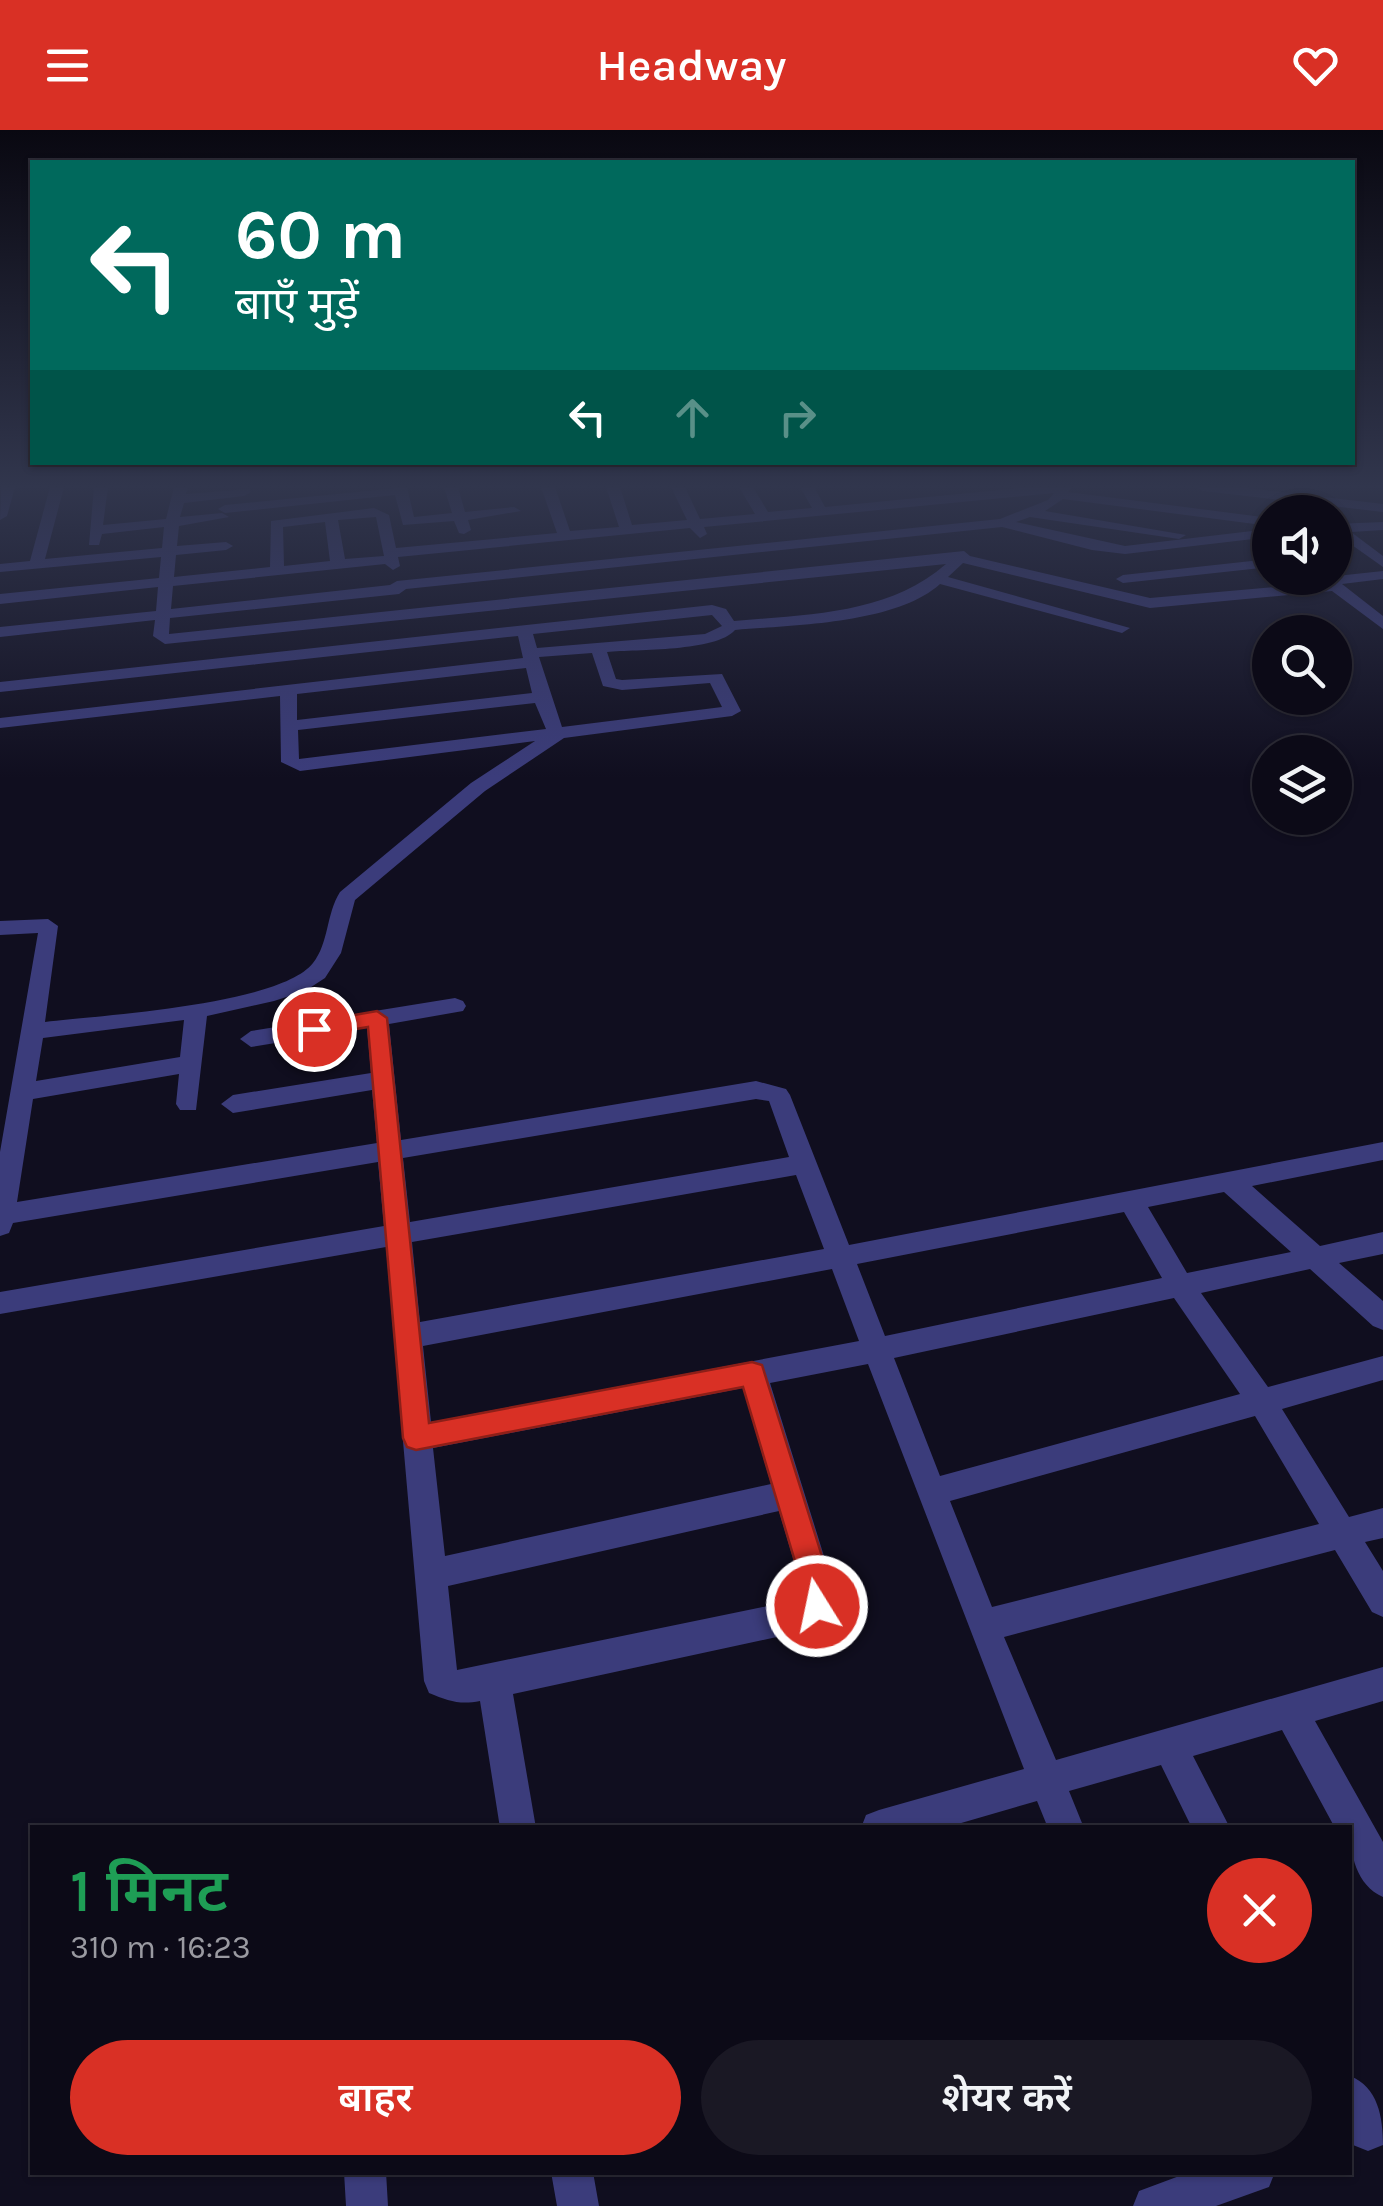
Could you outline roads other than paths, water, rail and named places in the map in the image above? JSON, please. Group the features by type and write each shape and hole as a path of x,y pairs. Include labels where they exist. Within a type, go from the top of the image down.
{"street":[{"path":"0,599 146,584"},
{"path":"164,584 162,638 171,639 716,584"},
{"path":"397,584 405,614"},
{"path":"0,632 423,584"},
{"path":"481,584 489,605"},
{"path":"598,648 609,682 614,684 675,661 730,626 825,617 870,608 916,595 932,584"},
{"path":"952,584 1122,628"},
{"path":"1068,584 1150,603 1252,591"},
{"path":"1128,584 1150,603"},
{"path":"1346,595 1383,624"},
{"path":"0,687 712,610 721,612 730,626"},
{"path":"524,628 541,697 557,735"},
{"path":"0,723 288,691 598,648 675,661 719,679 731,712 300,766 290,762 288,691"},
{"path":"162,705 165,668"},
{"path":"290,726 541,697"},
{"path":"33,1031 280,994 316,974 335,950 338,912 347,896 487,780 557,735"},
{"path":"0,928 48,926 1,1220 391,1149 756,1090 778,1096 983,1626 1065,1825"},
{"path":"252,1039 455,1006"},
{"path":"188,1104 196,1008"},
{"path":"377,1018 441,1681 461,1688 795,1617 817,1606 816,1585 752,1374"},
{"path":"22,1092 191,1064"},
{"path":"232,1104 383,1080"},
{"path":"405,1336 840,1257 1383,1150"},
{"path":"0,1303 803,1164"},
{"path":"1228,1180 1383,1318"},
{"path":"1130,1200 1182,1288 1261,1400 1383,1601"},
{"path":"416,1438 876,1350 1383,1244"},
{"path":"932,1492 1383,1368"},
{"path":"433,1574 788,1494"},
{"path":"983,1626 1383,1523"},
{"path":"493,1679 517,1825"},
{"path":"890,1825 1383,1684"},
{"path":"1291,1712 1383,1878"},
{"path":"1168,1743 1210,1825"},
{"path":"365,2175 368,2206"},
{"path":"573,2175 578,2206"},
{"path":"1154,2206 1246,2175"}]}
